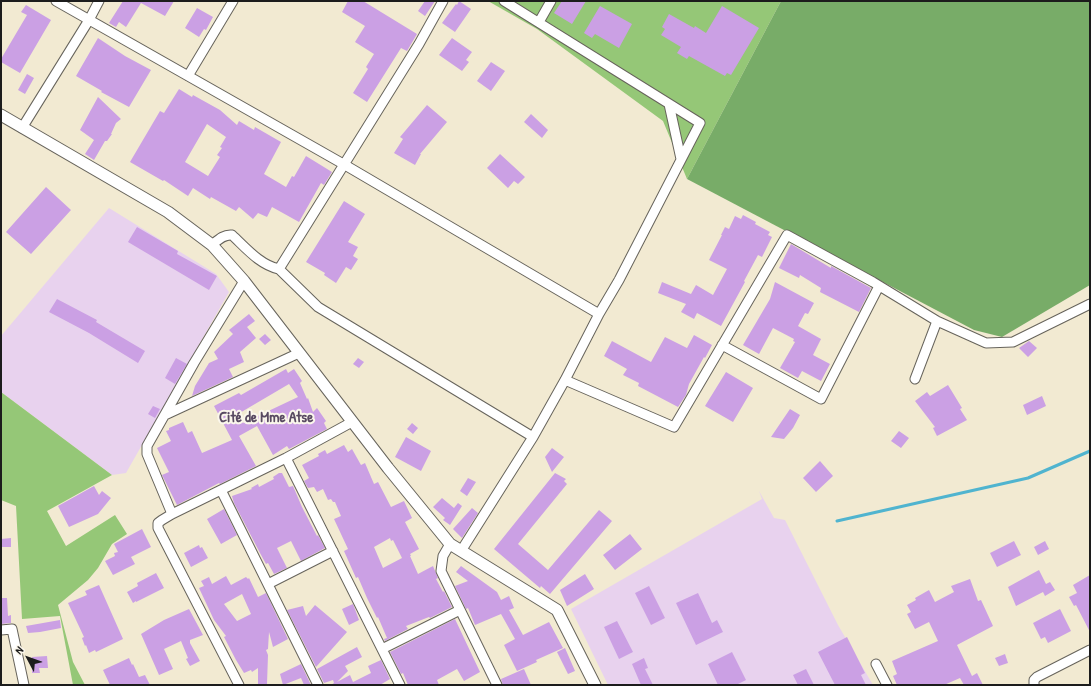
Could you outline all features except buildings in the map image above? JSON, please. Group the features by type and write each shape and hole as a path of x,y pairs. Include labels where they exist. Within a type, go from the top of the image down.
{"street":[{"path":"56,1 345,165 599,314"},
{"path":"22,128 89,20 99,1"},
{"path":"188,76 233,1"},
{"path":"279,269 345,165 419,44 443,1"},
{"path":"461,551 533,437 565,380 599,314 620,280 700,123 504,1"},
{"path":"539,22 551,1"},
{"path":"670,104 681,159"},
{"path":"1,115 168,212 212,245 244,281 388,468 450,544 558,610 595,685"},
{"path":"212,245 223,236 228,234 232,235 262,262 279,269 318,307 533,437"},
{"path":"565,380 674,427 787,235 879,286 937,321 986,343 1013,342 1090,304"},
{"path":"172,514 147,454 147,446 206,342 244,281"},
{"path":"722,345 821,399 879,286"},
{"path":"915,379 937,321"},
{"path":"165,414 299,354"},
{"path":"240,685 158,528 158,523 172,514 286,458 352,422"},
{"path":"286,458 400,685"},
{"path":"221,490 318,685"},
{"path":"450,544 443,556 441,571 497,685"},
{"path":"268,584 333,551"},
{"path":"382,649 460,610"},
{"path":"1,630 12,629 24,685"},
{"path":"1034,685 1034,680 1037,677 1090,650"},
{"path":"876,664 887,685"}],"shaded area":[{"path":"109,208 216,274 229,292 126,473 112,475 1,392 1,336"},
{"path":"759,491 774,518 785,520 838,625 873,685 608,685 571,609 762,499"}],"green space":[{"path":"488,1 781,1 687,179 663,121 537,29"},
{"path":"781,1 1090,1 1090,285 1002,337 974,330 687,179"},
{"path":"1,392 112,475 47,511 66,546 115,515 127,534 112,544 98,568 88,580 58,605 73,662 85,685 73,685 60,616 22,619 16,506 1,500"}],"waterway":[{"path":"837,521 1028,478 1090,451"}],"district":[{"name":"Cité de Mme Atse","path":"266,418"}]}
